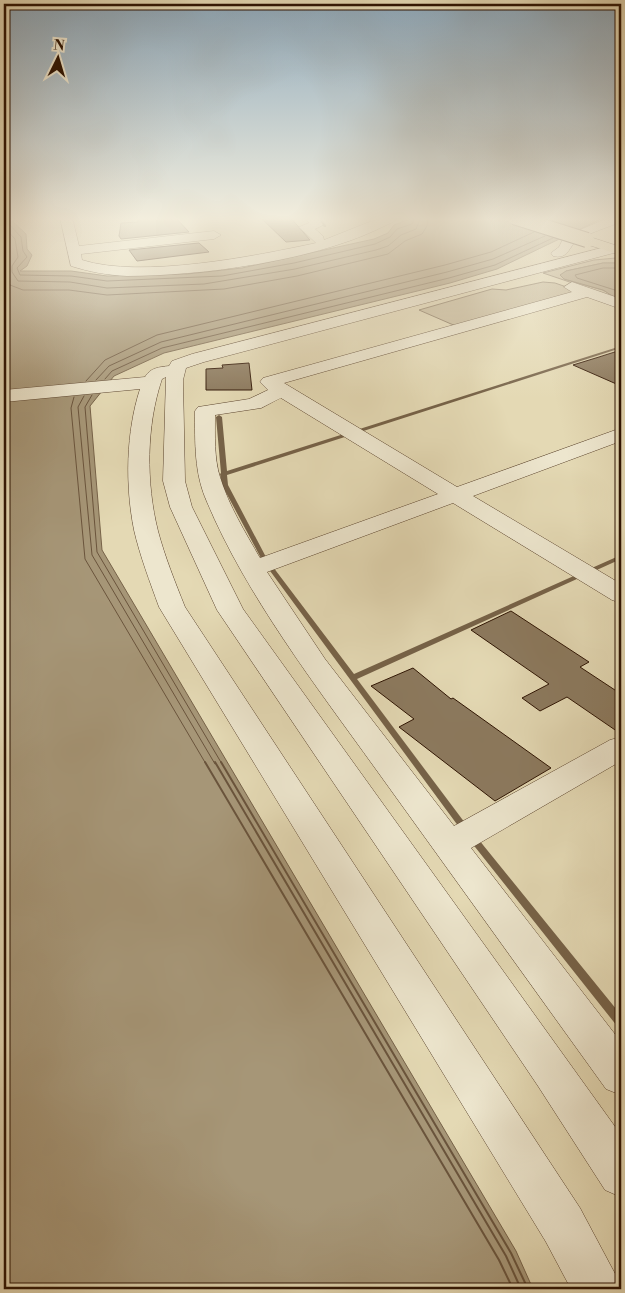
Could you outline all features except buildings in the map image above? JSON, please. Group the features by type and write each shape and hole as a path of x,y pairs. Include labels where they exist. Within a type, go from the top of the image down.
{"street":[{"path":"482,284 498,277"},
{"path":"4,396 153,379 198,358 508,277"},
{"path":"482,284 503,285 543,278 621,304"},
{"path":"589,292 269,382 459,495 621,595"},
{"path":"153,379 181,507 230,610 553,1072 621,1174"},
{"path":"153,379 142,412 141,485 144,520 172,607 563,1225 598,1289"},
{"path":"282,390 254,404 205,411 205,450 209,476 218,502 254,569 315,665 621,1075"},
{"path":"254,569 621,434"},
{"path":"449,844 621,747"}],"shaded area":[{"path":"556,277 564,277 564,279 603,290 617,298"},
{"path":"543,282 555,283 578,291 458,327 419,310 492,289 506,290"}],"water":[{"path":"4,277 469,277 164,353 114,376 90,406 102,550 516,1251 533,1289 4,1289"},
{"path":"562,277 621,277 621,296 613,296 603,290"}],"waterway":[{"path":"224,474 621,347"},
{"path":"219,417 224,474"},
{"path":"224,474 225,485 264,559 352,678"},
{"path":"352,678 621,557"},
{"path":"352,678 459,821 621,1023"}]}
